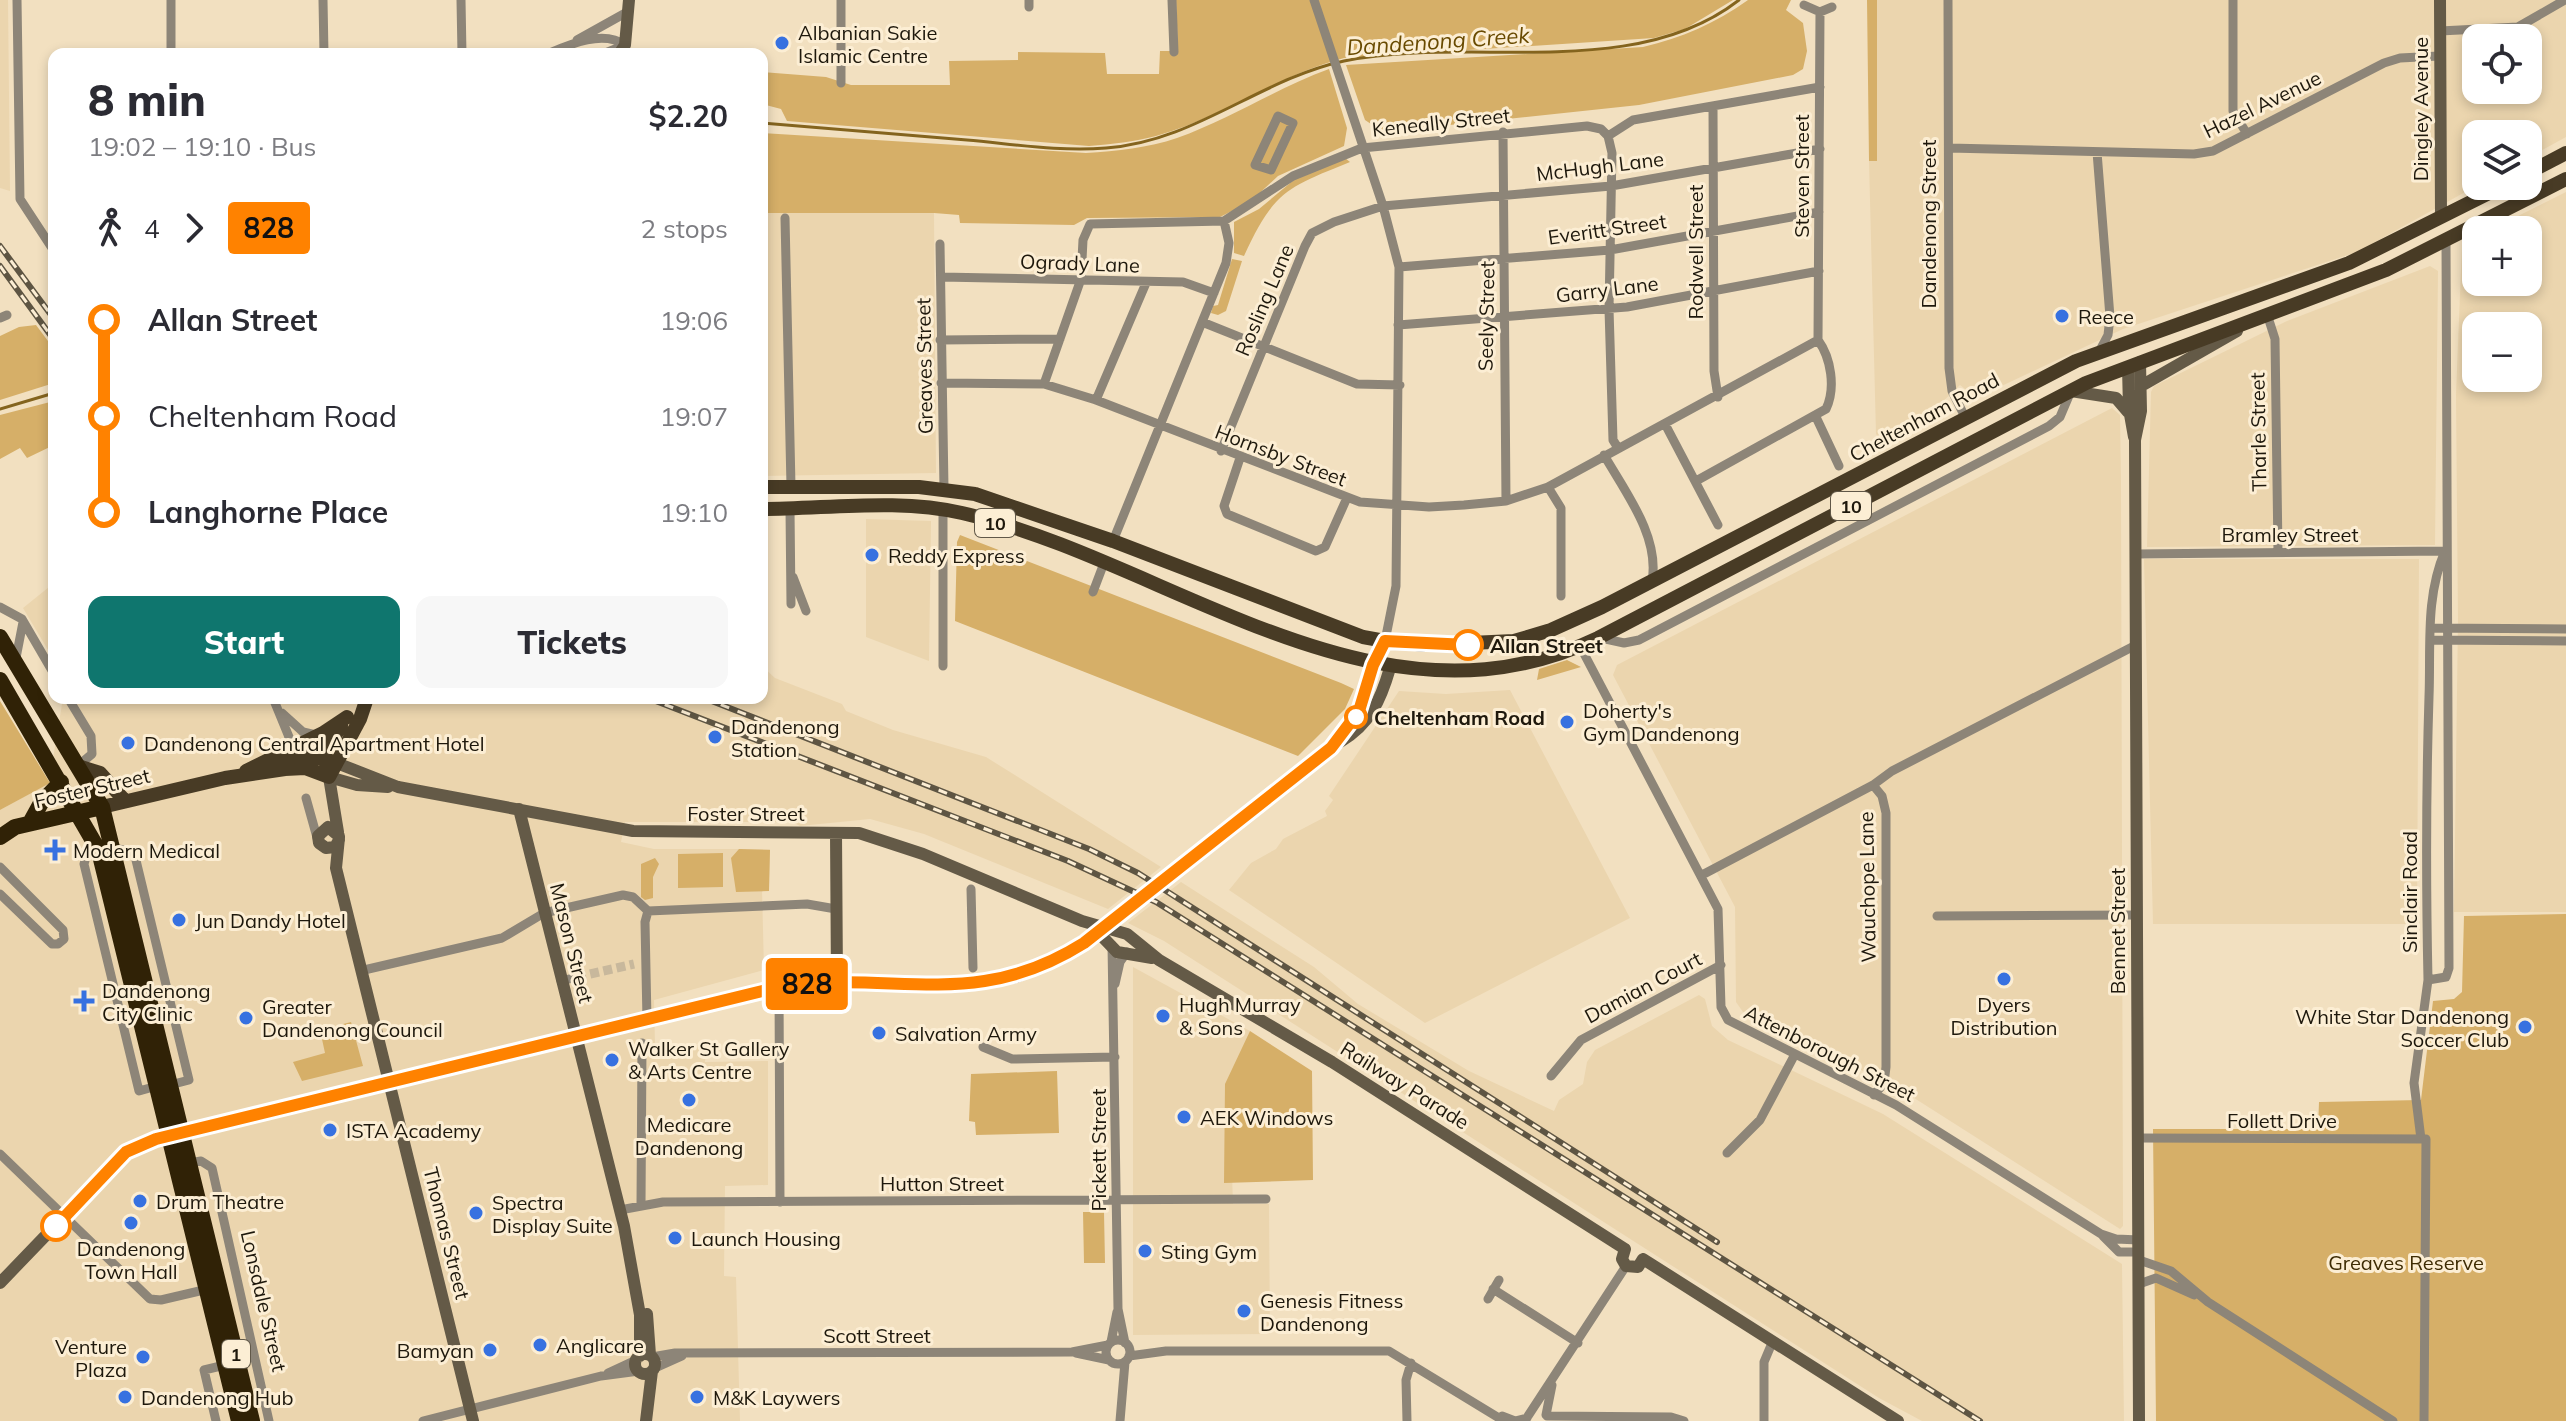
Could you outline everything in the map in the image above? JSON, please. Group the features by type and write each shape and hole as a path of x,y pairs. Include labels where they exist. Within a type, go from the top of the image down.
{"highway":[{"name":"1","path":"0,637 15,663"},
{"name":"Lonsdale Street","path":"15,663 102,807 106,849 213,1288 252,1421"},
{"name":"Lonsdale Street","path":"0,680 79,812 106,849"},
{"path":"15,825 61,782"},
{"name":"Foster Street","path":"0,837 15,825 102,807"},
{"name":"Lonsdale Street","path":"176,1133 189,1163 225,1365 239,1421"}],"main road":[{"path":"2542,166 2566,153"},
{"name":"10","path":"768,509 893,506 943,509 982,518 1104,563 1317,649 1373,665 1483,669 1530,661 1598,638 2071,391 2134,364 2386,270 2566,179"},
{"name":"Cheltenham Road","path":"768,487 944,488 1037,512 1363,637 1441,645 1514,641 1551,630 1652,581 2100,350 2349,263 2475,200"},
{"path":"2441,217 2446,240"},
{"path":"2133,337 2134,364"},
{"name":"Dandenong Street","path":"1966,419 1977,441"},
{"path":"790,509 791,486"},
{"path":"943,509 944,488"},
{"path":"1104,563 1113,541"},
{"path":"1373,665 1385,641"},
{"path":"1385,641 1390,668"},
{"path":"245,771 320,735 361,704"},
{"path":"328,768 360,719 365,704"},
{"path":"328,768 327,746 347,717"},
{"name":"Foster Street","path":"225,778 294,756 328,768"},
{"path":"80,766 100,773 125,801"},
{"name":"Foster Street","path":"102,807 225,778 302,767 328,768"}],"street":[{"path":"17,0 20,199 48,242"},
{"path":"171,0 171,48"},
{"path":"323,0 324,48"},
{"path":"461,0 462,48"},
{"path":"841,0 841,83"},
{"path":"1172,0 1174,52"},
{"path":"1314,0 1383,206 1399,267 1396,586 1385,641"},
{"name":"Dandenong Street","path":"1948,0 1949,376 1966,419"},
{"path":"2233,0 2233,111 2247,134"},
{"name":"Dingley Avenue","path":"2440,0 2441,217"},
{"path":"2440,31 2518,27 2565,0"},
{"path":"563,47 629,5"},
{"path":"625,48 629,5"},
{"path":"1804,5 1820,12 1832,7"},
{"name":"Steven Street","path":"1816,417 1826,409 1831,387 1828,358 1818,340 1820,12"},
{"path":"563,47 604,39 620,48"},
{"name":"Hazel Avenue","path":"1949,148 2194,154 2213,151 2384,63 2400,58 2439,56"},
{"path":"1618,448 1613,440 1609,309 1612,153 1608,136 1633,120 1820,87"},
{"name":"Rodwell Street","path":"1713,106 1714,371 1718,397"},
{"path":"1278,116 1293,123 1271,170 1255,165 1278,116"},
{"name":"Keneally Street","path":"1224,221 1293,176 1362,148 1587,126 1601,129 1608,136"},
{"name":"Seely Street","path":"1503,132 1506,501"},
{"name":"McHugh Lane","path":"1383,206 1611,186 1820,149"},
{"path":"2097,152 2110,322 2100,350"},
{"name":"Rosling Lane","path":"1221,451 1312,233 1383,206"},
{"name":"Everitt Street","path":"1399,267 1610,250 1819,212"},
{"path":"785,218 791,486"},
{"path":"1044,384 1081,279 1086,228 1100,222 1206,224 1224,221 1229,252 1113,541"},
{"name":"Sinclair Road","path":"2445,551 2434,580 2430,628 2428,980 2445,978 2449,968 2449,628 2445,551 2449,267 2446,240"},
{"name":"Greaves Street","path":"940,244 944,488"},
{"name":"Garry Lane","path":"1398,325 1609,309 1819,271"},
{"name":"Ogrady Lane","path":"941,277 1194,283 1214,293"},
{"path":"1096,400 1146,283"},
{"path":"2141,386 2266,315"},
{"name":"Tharle Street","path":"2266,315 2275,339 2278,552"},
{"path":"1202,322 1357,384 1400,385"},
{"path":"940,340 1060,339"},
{"name":"Hornsby Street","path":"941,383 1044,384 1096,400 1346,500 1429,507 1506,501 1548,487 1818,340"},
{"name":"Bennet Street","path":"2134,364 2141,386 2135,440 2139,1421"},
{"name":"Bennet Street","path":"2134,364 2130,415 2135,440"},
{"path":"1598,638 1624,643 1639,640 2058,420 2071,391 2117,398 2130,415"},
{"path":"1696,481 1816,417 1839,466"},
{"path":"1665,424 1718,525"},
{"path":"1604,455 1641,520 1656,561 1652,581"},
{"path":"1240,458 1224,506 1227,514 1316,551 1325,547 1346,500"},
{"path":"1548,487 1561,508 1561,596"},
{"path":"790,509 791,604"},
{"path":"943,509 943,666"},
{"name":"Bramley Street","path":"2135,554 2445,551"},
{"path":"1093,592 1104,563"},
{"path":"791,570 806,611"},
{"path":"0,607 23,622 48,664"},
{"path":"15,663 23,622"},
{"path":"2430,628 2566,629"},
{"path":"2533,641 2534,629"},
{"path":"2430,640 2566,641"},
{"name":"Wauchope Lane","path":"1874,1095 1884,1083 1886,1067 1886,813 1882,796 1873,785 1892,771 2136,645"},
{"name":"Attenborough Street","path":"1580,646 1702,875 1720,915 1721,1007 1725,1017 1737,1028 1874,1095 2101,1234 2119,1252 2139,1250 2163,1265 2208,1302 2393,1421"},
{"path":"1331,748 1359,711 1373,665"},
{"path":"0,1283 130,1149 176,1133 575,1039 779,987 837,983 946,986 1016,977 1059,958 1174,874 1331,748 1361,728 1381,697 1390,668"},
{"path":"71,704 92,742 92,754 80,766"},
{"path":"276,704 289,739 286,750"},
{"path":"280,711 303,732 320,735"},
{"name":"Foster Street","path":"328,768 357,785 398,787"},
{"name":"Foster Street","path":"328,768 398,787 646,833 836,833 875,836 970,872 1082,921 1127,934"},
{"name":"Thomas Street","path":"328,768 338,836 336,868"},
{"path":"332,803 357,785"},
{"path":"1702,875 1873,785"},
{"name":"Thomas Street","path":"306,798 320,843 336,868 364,970 472,1415"},
{"name":"Mason Street","path":"519,809 575,1039 639,1274 645,1364"},
{"path":"320,843 324,829 333,828 338,836"},
{"path":"836,833 837,983"},
{"name":"Lonsdale Street","path":"106,849 134,852 189,1080 164,1086"},
{"path":"0,867 63,930 64,939 57,945 50,943 0,894"},
{"path":"971,889 973,968"},
{"path":"364,970 502,938 544,913 623,895 633,897 647,915 647,1020"},
{"path":"647,915 807,904 836,909"},
{"path":"1937,916 2137,915"},
{"name":"Foster Street","path":"1082,921 1111,945"},
{"path":"1116,934 1127,934 1132,945 1127,952 1118,952 1111,945 1116,934"},
{"name":"Railway Parade","path":"1127,934 1159,960 1332,1062 1625,1249"},
{"name":"Pickett Street","path":"1111,945 1118,1309 1127,1352 1120,1397 1120,1421"},
{"name":"Railway Parade","path":"1127,952 1159,960"},
{"name":"Pickett Street","path":"1114,991 1120,962 1127,952"},
{"path":"634,964 645,962"},
{"name":"Damian Court","path":"1551,1076 1581,1040 1721,965"},
{"path":"561,981 577,977"},
{"path":"2424,1421 2423,1139 2414,1083 2428,980"},
{"path":"779,987 780,1202"},
{"path":"641,1205 642,1043"},
{"path":"983,1047 1009,1059 1115,1057"},
{"path":"1727,1153 1760,1120 1794,1056"},
{"name":"Follett Drive","path":"2138,1138 2423,1139"},
{"path":"0,1154 150,1299 161,1300 213,1288"},
{"name":"Lonsdale Street","path":"189,1163 201,1161 212,1168 269,1421"},
{"name":"Hutton Street","path":"620,1210 641,1205 780,1202 1266,1199"},
{"name":"Mason Street","path":"624,1226 640,1315 645,1364"},
{"path":"1626,1266 1622,1259 1625,1249 1638,1248 1643,1259 1897,1421"},
{"path":"1626,1266 1638,1267 1643,1259"},
{"path":"1526,1418 1553,1382 1626,1266"},
{"name":"Attenborough Street","path":"2139,1284 2156,1278 2208,1302"},
{"path":"1493,1289 1578,1343"},
{"name":"Pickett Street","path":"1118,1309 1110,1344 1110,1361 1120,1397"},
{"path":"1764,1421 1764,1362 1772,1343"},
{"name":"Scott Street","path":"423,1421 472,1415 675,1353 682,1356 1072,1352 1110,1344 1127,1352"},
{"name":"Scott Street","path":"1072,1352 1110,1361 1127,1352"},
{"path":"1127,1352 1394,1352 1510,1420 1539,1413 1548,1417 1671,1417 1684,1421"},
{"path":"1407,1421 1406,1376 1411,1363"},
{"path":"645,1364 646,1417"},
{"path":"216,1421 204,1370 225,1365"},
{"path":"1548,1417 1553,1382"},
{"path":"1485,1407 1504,1421"},
{"path":"1565,1421 1586,1417"}],"shaded area":[{"path":"0,0 8,0 10,191 0,188"},
{"path":"1877,0 2566,0 2566,137 2542,150 2542,120 2462,120 2462,194 2357,252 2123,329 1976,398 1960,385 1933,411 1880,439 1876,434 1869,161 1877,161"},
{"path":"2566,192 2566,912 2454,912 2458,620 2456,395 2462,244 2462,296 2542,296 2542,216 2518,216"},
{"path":"768,213 934,213 936,473 768,476"},
{"path":"2430,266 2438,271 2435,545 2147,547 2151,392 2154,386 2287,321"},
{"path":"2112,408 2120,415 2121,483 2123,1226 2120,1229 1900,1089 1743,1012 1736,1002 1735,907 1613,675 1617,665"},
{"path":"866,519 931,521 929,661 866,637"},
{"path":"2144,559 2419,559 2417,924 2153,924"},
{"path":"48,588 48,650 23,608"},
{"path":"768,672 775,678 842,704 846,711 893,730 986,757 1161,867 1108,909 924,834 870,819 800,826 792,822 625,822 621,842 654,849 770,849 769,887 762,889 764,970 654,1000 655,1045 706,1045 705,1062 768,1061 768,1185 725,1186 724,1276 736,1277 740,1421 0,1421 0,810 49,783 62,704 768,704"},
{"path":"1510,690 1630,918 1425,1023 1229,890 1251,863 1276,849 1283,839 1327,816 1325,811 1333,800 1329,796 1399,691 1446,694"},
{"path":"1181,882 1314,967 1358,1004 1469,1071 1554,1111 1559,1100 1583,1084 1587,1062 1595,1050 1699,995 1705,999 1712,1026 1728,1040 1883,1114 2122,1264 2124,1421 1922,1421 1879,1398 1164,941 1128,923"},
{"path":"1133,967 1250,1031 1229,1085 1233,1204 1269,1204 1270,1334 1133,1335"}],"green space":[{"path":"1176,0 1733,0 1685,29 1654,38 1344,58 1296,75 1204,119 1148,138 1115,144 1089,146 787,121 781,109 768,106 768,72 826,77 851,85 950,85 949,61 1018,60 1018,52 1105,53 1107,74 1159,74 1160,51 1178,51"},
{"path":"1748,0 1791,0 1786,10 1803,23 1807,51 1803,69 1793,75 1639,105 1383,132 1365,120 1346,65 1643,47 1698,29"},
{"path":"1867,0 1877,0 1877,161 1869,161"},
{"path":"1329,69 1347,128 1344,146 1278,176 1250,202 1220,217 1087,218 1074,225 960,223 959,215 934,213 768,213 768,133 1086,153 1121,150 1177,138"},
{"path":"1345,158 1350,162 1284,194 1264,218 1244,256 1234,253 1234,222 1259,209 1295,179"},
{"path":"1232,259 1242,261 1226,311 1218,315 1211,313 1213,306 1218,305"},
{"path":"36,325 48,341 48,385 0,400 0,336 19,327"},
{"path":"48,403 48,448 27,458 20,448 0,459 0,415"},
{"path":"960,535 1354,689 1345,709 1298,756 955,621 957,542"},
{"path":"1567,660 1581,667 1537,680 1539,669"},
{"path":"0,701 50,783 0,810"},
{"path":"739,849 770,850 769,891 736,892 731,858"},
{"path":"723,853 723,887 678,888 678,854"},
{"path":"655,858 659,864 653,877 653,898 645,900 641,897 641,864"},
{"name":"Greaves Reserve","path":"2566,914 2566,1421 2156,1421 2153,1129 2318,1129 2319,1102 2421,1100 2433,1001 2454,999 2462,992 2464,916"},
{"path":"351,1022 363,1066 302,1081 293,1062 325,1053 320,1030"},
{"path":"1250,1031 1312,1071 1313,1180 1224,1183 1225,1084"},
{"path":"1057,1071 1059,1133 976,1135 975,1122 969,1121 971,1074"},
{"path":"1083,1212 1104,1212 1105,1263 1084,1263"}],"waterway":[{"name":"Dandenong Creek","path":"768,123 1054,148 1106,148 1168,134 1198,123 1284,81 1344,61 1393,54 1600,49 1650,41 1697,25 1739,0"},
{"name":"Dandenong Creek","path":"0,409 48,395"}],"tunnel":[{"path":"577,977 634,964"}],"railway":[{"path":"0,246 48,311"},
{"path":"0,266 48,332"},
{"path":"663,704 1068,861 1156,902 1980,1421"},
{"path":"719,704 1089,849 1138,873 1717,1242"}],"bus line":[{"name":"828","path":"56,1226 126,1152 156,1139 779,987 837,983 946,986 992,982 1038,969 1084,943 1331,748 1359,711 1373,665 1385,641 1468,645"}],"place":[{"name":"Albanian Sakie Islamic Centre","path":"782,43"},
{"name":"Reece","path":"2062,316"},
{"name":"Reddy Express","path":"872,555"},
{"name":"Allan Street","path":"1468,645"},
{"name":"Cheltenham Road","path":"1356,717"},
{"name":"Doherty's Gym Dandenong","path":"1567,722"},
{"name":"Dandenong Station","path":"715,737"},
{"name":"Dandenong Central Apartment Hotel","path":"128,743"},
{"name":"Modern Medical","path":"55,850"},
{"name":"Jun Dandy Hotel","path":"179,920"},
{"name":"Dyers Distribution","path":"2004,979"},
{"name":"Dandenong City Clinic","path":"84,1001"},
{"name":"Hugh Murray & Sons","path":"1163,1016"},
{"name":"Greater Dandenong Council","path":"246,1018"},
{"name":"White Star Dandenong Soccer Club","path":"2525,1027"},
{"name":"Salvation Army","path":"879,1033"},
{"name":"Walker St Gallery & Arts Centre","path":"612,1060"},
{"name":"Medicare Dandenong","path":"689,1100"},
{"name":"AEK Windows","path":"1184,1117"},
{"name":"ISTA Academy","path":"330,1130"},
{"name":"Drum Theatre","path":"140,1201"},
{"name":"Spectra Display Suite","path":"476,1213"},
{"name":"Dandenong Town Hall","path":"131,1223"},
{"name":"Launch Housing","path":"675,1238"},
{"name":"Sting Gym","path":"1145,1251"},
{"name":"Genesis Fitness Dandenong","path":"1244,1311"},
{"name":"Anglicare","path":"540,1345"},
{"name":"Bamyan","path":"490,1350"},
{"name":"Venture Plaza","path":"143,1357"},
{"name":"Dandenong Hub","path":"125,1397"},
{"name":"M&K Laywers","path":"697,1397"}]}
